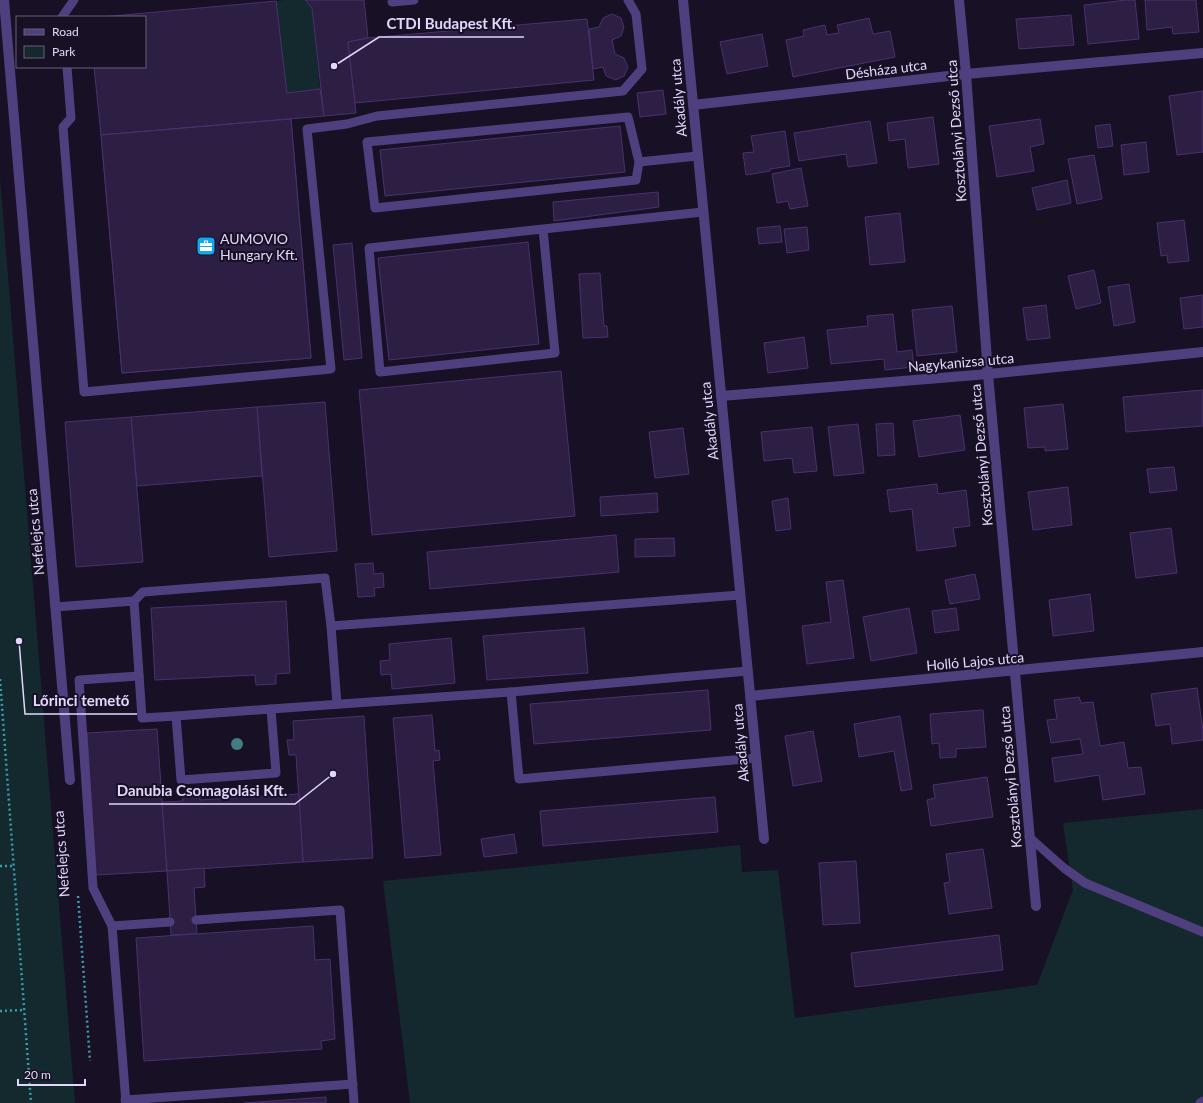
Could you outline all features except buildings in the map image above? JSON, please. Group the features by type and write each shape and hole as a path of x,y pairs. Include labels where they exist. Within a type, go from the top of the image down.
{"street":[{"name":"Nefelejcs utca","path":"4,0 70,780"},
{"name":"Akadály utca","path":"683,0 764,839"},
{"name":"Kosztolányi Dezső utca","path":"959,0 966,74 988,374 1036,906"},
{"name":"Désháza utca","path":"693,105 966,74 1203,53"},
{"name":"Nagykanizsa utca","path":"721,396 988,374 1203,352"},
{"name":"Holló Lajos utca","path":"750,696 1203,652"}],"lane":[{"path":"63,16 74,0"},
{"path":"392,2 414,0"},
{"path":"66,68 71,118 63,126 84,392 331,369 307,129 347,124 377,116 623,91 642,69 636,14 628,0"},
{"path":"628,117 639,162 636,180 375,208 368,142 628,117"},
{"path":"639,162 697,156"},
{"path":"543,229 555,354 380,372 369,248 543,229 703,212"},
{"path":"55,607 134,601 143,592 325,578 331,626 337,704"},
{"path":"331,626 740,595"},
{"path":"134,601 142,718 511,692 748,671"},
{"path":"139,676 79,680 93,888 112,926 126,1101 353,1084"},
{"path":"511,692 519,779 756,758"},
{"path":"176,716 181,780 276,773 271,709"},
{"path":"1029,837 1064,868 1085,882 1203,932"},
{"path":"196,920 340,910 354,1103"},
{"path":"112,926 170,922"}],"path":[{"path":"0,679 31,1103"},
{"path":"0,866 14,866"},
{"name":"Nefelejcs utca","path":"77,889 90,1061"},
{"path":"0,1011 24,1010"}],"green space":[{"path":"305,0 312,8 320,89 287,93 276,1"},
{"path":"0,178 75,1103 0,1103"},
{"path":"1203,809 1203,1103 410,1103 383,881 740,845 742,872 778,870 795,1018 1037,985 1073,890 1063,823"}],"place":[{"name":"CTDI Budapest Kft.","path":"334,66"},
{"name":"AUMOVIO Hungary Kft.","path":"206,246"},
{"name":"Lőrinci temető","path":"19,641"},
{"name":"Danubia Csomagolási Kft.","path":"333,774"}]}
